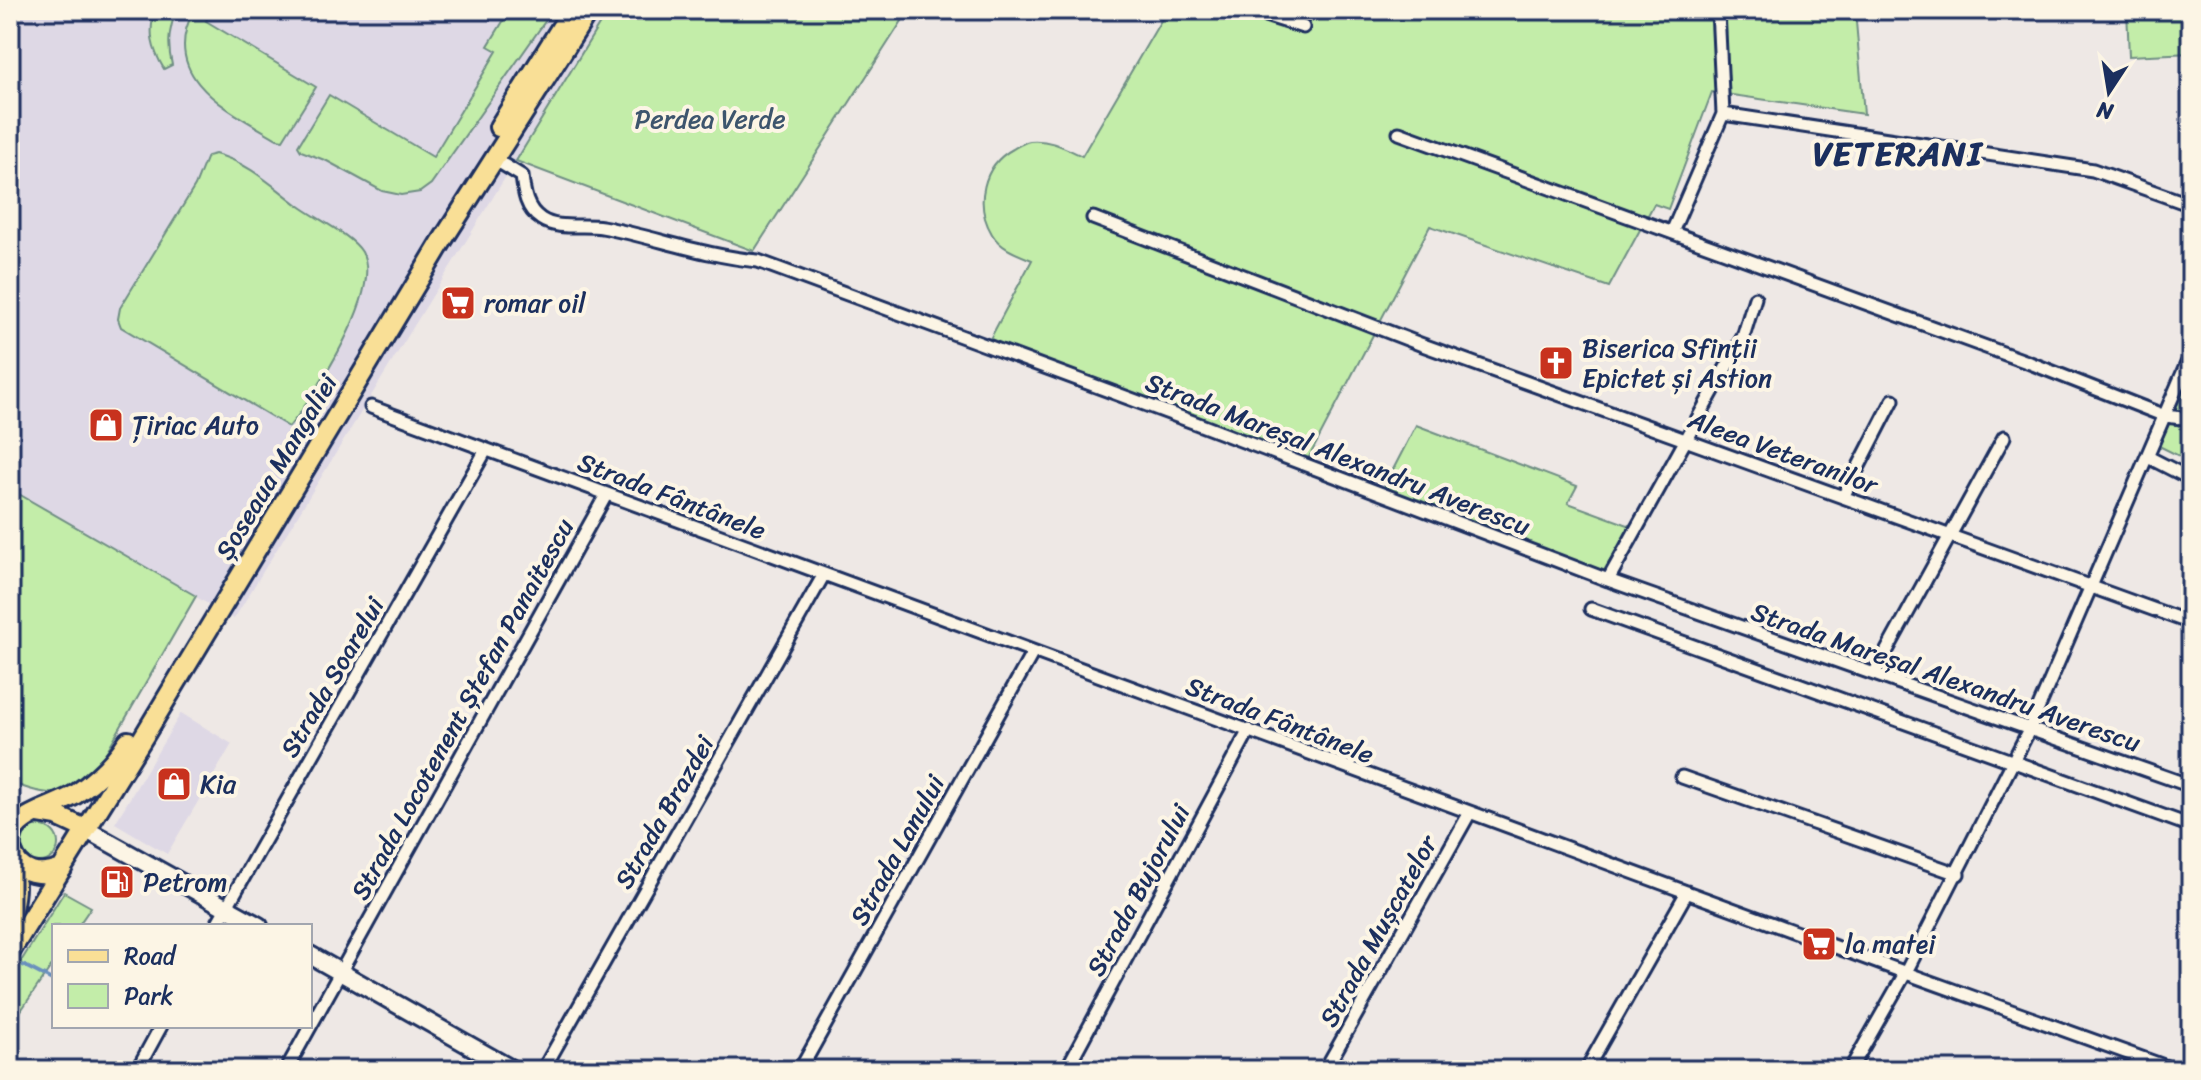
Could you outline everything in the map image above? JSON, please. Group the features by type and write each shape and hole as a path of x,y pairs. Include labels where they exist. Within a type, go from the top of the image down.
{"main road":[{"name":"Șoseaua Mangaliei","path":"11,846 11,836 21,820 83,789 113,762 126,745 454,197 572,10"},
{"name":"Șoseaua Mangaliei","path":"10,952 494,159 589,10"},
{"path":"39,813 57,816 85,829"},
{"path":"11,846 14,857 27,870 45,874 62,869"},
{"path":"10,918 15,890 11,846"}],"street":[{"path":"1249,10 1303,27"},
{"path":"1672,232 1723,114 1718,10"},
{"path":"1723,114 2093,170 2191,205"},
{"path":"1399,133 2030,363 2165,416 2191,419"},
{"name":"Strada Mareșal Alexandru Averescu","path":"494,159 522,176 525,198 532,210 542,220 552,224 597,226 652,237 720,258 758,261 1608,580 2191,786"},
{"name":"Aleea Veteranilor","path":"1093,218 1420,344 2191,623"},
{"path":"1608,580 1743,337 1755,298"},
{"path":"1850,1070 1958,874 2029,730 2191,354"},
{"path":"1843,497 1893,400"},
{"name":"Strada Fântânele","path":"371,407 1469,814 2175,1070"},
{"path":"1874,674 2004,437"},
{"name":"Strada Soarelui","path":"217,924 486,450"},
{"path":"2148,457 2191,479"},
{"name":"Strada Locotenent Ștefan Panaitescu","path":"312,1023 606,495"},
{"name":"Strada Brazdei","path":"543,1070 823,576"},
{"name":"Strada Mareșal Alexandru Averescu","path":"1591,609 2191,826"},
{"name":"Strada Lanului","path":"800,1070 1033,652"},
{"name":"Strada Bujorului","path":"1066,1070 1249,730"},
{"path":"1682,777 1958,874"},
{"name":"Strada Mușcatelor","path":"1325,1070 1469,814"},
{"path":"85,829 256,924"},
{"path":"1586,1070 1687,892"},
{"path":"312,956 513,1070"},
{"path":"137,1070 160,1028"},
{"name":"Strada Locotenent Ștefan Panaitescu","path":"286,1070 309,1028"},
{"path":"2131,1070 2138,1057"}],"shaded area":[{"path":"10,10 608,10 234,619 10,489"},
{"path":"181,713 232,744 167,854 115,823"}],"green space":[{"path":"155,10 176,10 170,38 172,65 164,69 152,41"},
{"path":"194,10 212,10 206,21 316,87 283,140 220,104 204,90 192,73 185,55 185,34"},
{"path":"510,10 553,10 431,184 420,192 401,195 382,191 327,161 301,151 298,146 329,95 433,157 497,51 488,46"},
{"name":"Perdea Verde","path":"608,10 909,10 754,251 516,161"},
{"path":"1167,10 1855,10 1864,114 1712,92 1668,209 1654,204 1609,287 1430,226 1307,461 989,341 1032,260 1005,247 992,234 983,210 984,186 988,175 1003,156 1030,141 1051,143 1082,156"},
{"path":"2127,10 2191,10 2191,53 2129,56"},
{"path":"215,154 238,162 259,175 342,233 362,252 366,269 355,316 329,368 289,427 121,327 118,319 120,308 195,186 207,156"},
{"path":"2191,374 2191,462 2159,446"},
{"path":"1416,425 1577,486 1568,503 1631,526 1603,572 1383,489"},
{"path":"10,489 196,596 104,756 84,780 74,787 54,793 10,785"},
{"path":"40,826 52,832 58,844 52,856 40,862 28,856 22,844 28,832"},
{"path":"64,892 91,907 79,924 52,924 52,965 18,1015 10,1011 10,979"}],"waterway":[{"path":"23,965 52,980"}],"place":[{"name":"romar oil","path":"458,303"},
{"name":"Biserica Sfinții Epictet și Astion","path":"1556,363"},
{"name":"Țiriac Auto","path":"106,425"},
{"name":"Kia","path":"174,784"},
{"name":"Petrom","path":"117,882"},
{"name":"la matei","path":"1819,944"}],"district":[{"name":"VETERANI","path":"1898,154"}]}
